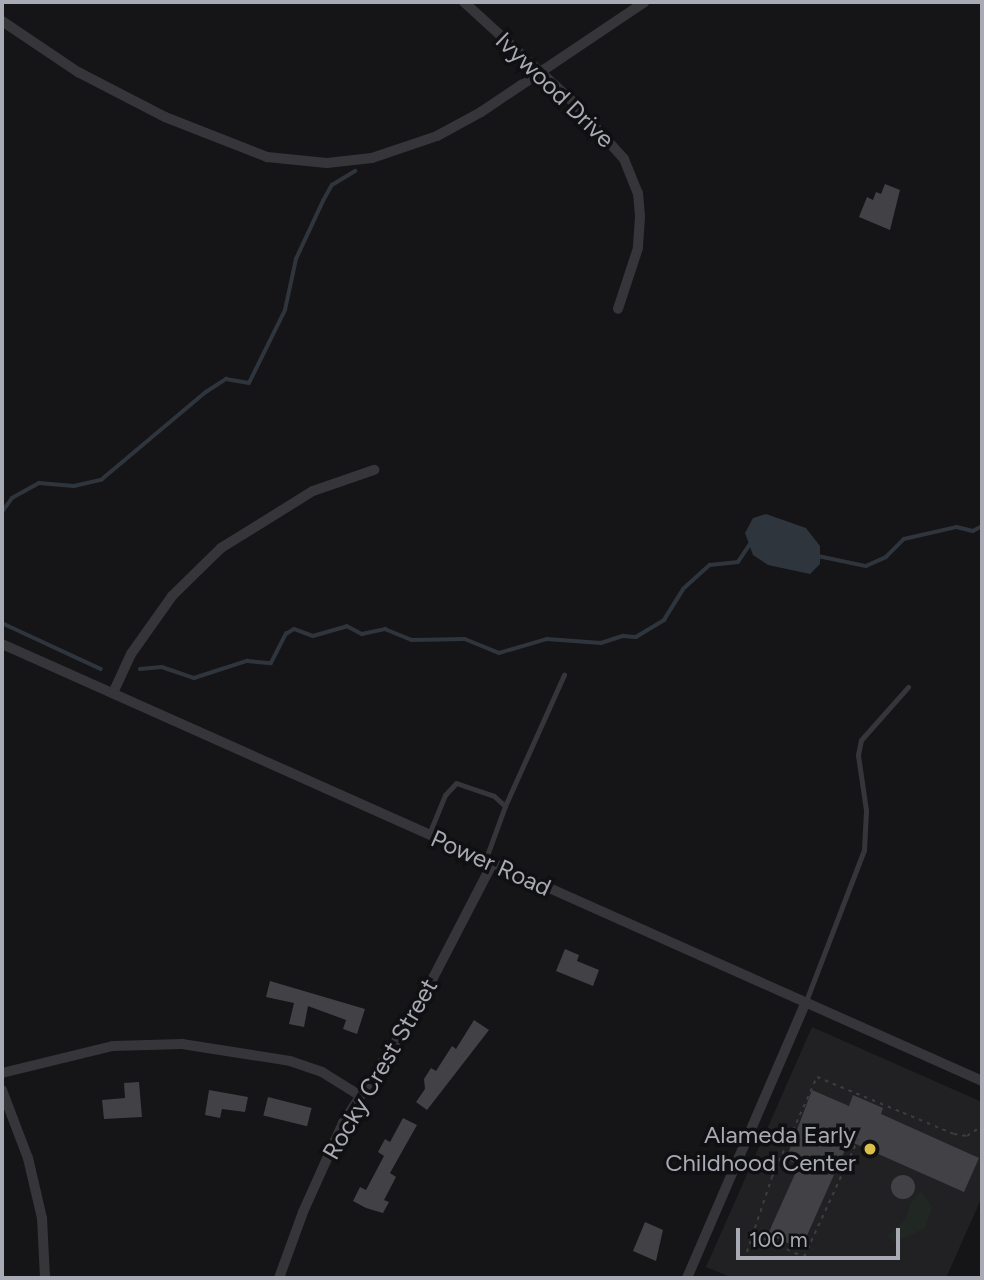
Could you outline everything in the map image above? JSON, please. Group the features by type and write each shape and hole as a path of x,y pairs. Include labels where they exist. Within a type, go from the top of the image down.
{"street":[{"name":"Ivywood Drive","path":"464,2 541,71 624,159 638,193 638,248 618,309"},
{"path":"2,21 78,72 165,117 239,148 301,161 327,163 372,158 437,136 645,2"},
{"path":"113,693 131,654 172,596 222,548 313,491 374,470"},
{"name":"Power Road","path":"2,643 805,1004 982,1080"},
{"name":"Rocky Crest Street","path":"279,1278 303,1212 359,1095 418,1007 489,862"},
{"path":"687,1278 805,1004"},
{"path":"2,1073 113,1046 182,1044 290,1061 322,1072 359,1095"},
{"path":"2,1090 28,1158 42,1218 45,1278"}],"lane":[{"path":"489,862 505,806 564,676"},
{"path":"805,1004 808,987 864,850 866,810 858,755 861,740 908,687"},
{"path":"428,835 445,795 456,783 494,796 505,806"}],"path":[{"path":"747,1252 788,1140 820,1076 954,1134 967,1136 982,1126"},
{"path":"755,1235 804,1257 860,1135"},
{"path":"788,1140 793,1143"},
{"path":"779,1246 783,1241"}],"shaded area":[{"path":"766,514 806,528 820,546 820,564 810,574 768,565 753,555 745,533 753,518"},
{"name":"Alameda Early Childhood Center","path":"812,1027 982,1102 982,1197 946,1278 733,1278 706,1267"},
{"path":"921,1191 932,1207 925,1228 896,1242 887,1237 906,1219 910,1204"}],"building":[{"path":"885,184 900,190 890,230 859,217 867,197 873,200 876,192 881,194"},
{"path":"565,949 579,955 577,961 599,970 593,986 556,971"},
{"path":"270,981 365,1009 357,1034 343,1029 346,1020 308,1006 304,1027 289,1024 294,1003 266,997"},
{"path":"474,1020 489,1030 427,1110 416,1102 425,1089 424,1079 431,1068 436,1071 452,1046 456,1049"},
{"path":"139,1082 142,1117 104,1119 102,1100 125,1098 124,1083"},
{"path":"209,1090 248,1097 245,1112 222,1109 220,1118 205,1115"},
{"path":"812,1090 849,1106 853,1095 883,1108 881,1114 979,1158 964,1192 849,1141 801,1249 768,1234 799,1165 786,1159"},
{"path":"268,1097 312,1108 307,1126 263,1115"},
{"path":"403,1118 417,1125 390,1173 396,1177 384,1200 389,1202 383,1213 366,1208 353,1201 360,1187 366,1190 384,1156 378,1152 385,1139 390,1142"},
{"path":"903,1175 912,1178 915,1187 912,1196 903,1199 894,1196 891,1187 894,1178"},
{"path":"645,1222 663,1230 656,1261 633,1251"}],"waterway":[{"path":"2,512 12,498 39,483 74,486 101,480 206,392 226,379 249,383 285,310 296,259 323,201 332,185 355,171"},
{"path":"818,556 866,566 886,557 904,539 957,527 973,531 982,526"},
{"path":"140,669 162,667 194,678 247,661 271,663 286,634 294,629 313,636 347,626 362,634 385,629 412,640 465,639 499,653 547,639 601,643 623,636 636,637 664,620 683,589 710,565 738,562 750,544"},
{"path":"2,623 101,669"}],"place":[{"name":"Alameda Early Childhood Center","path":"870,1149"}]}
